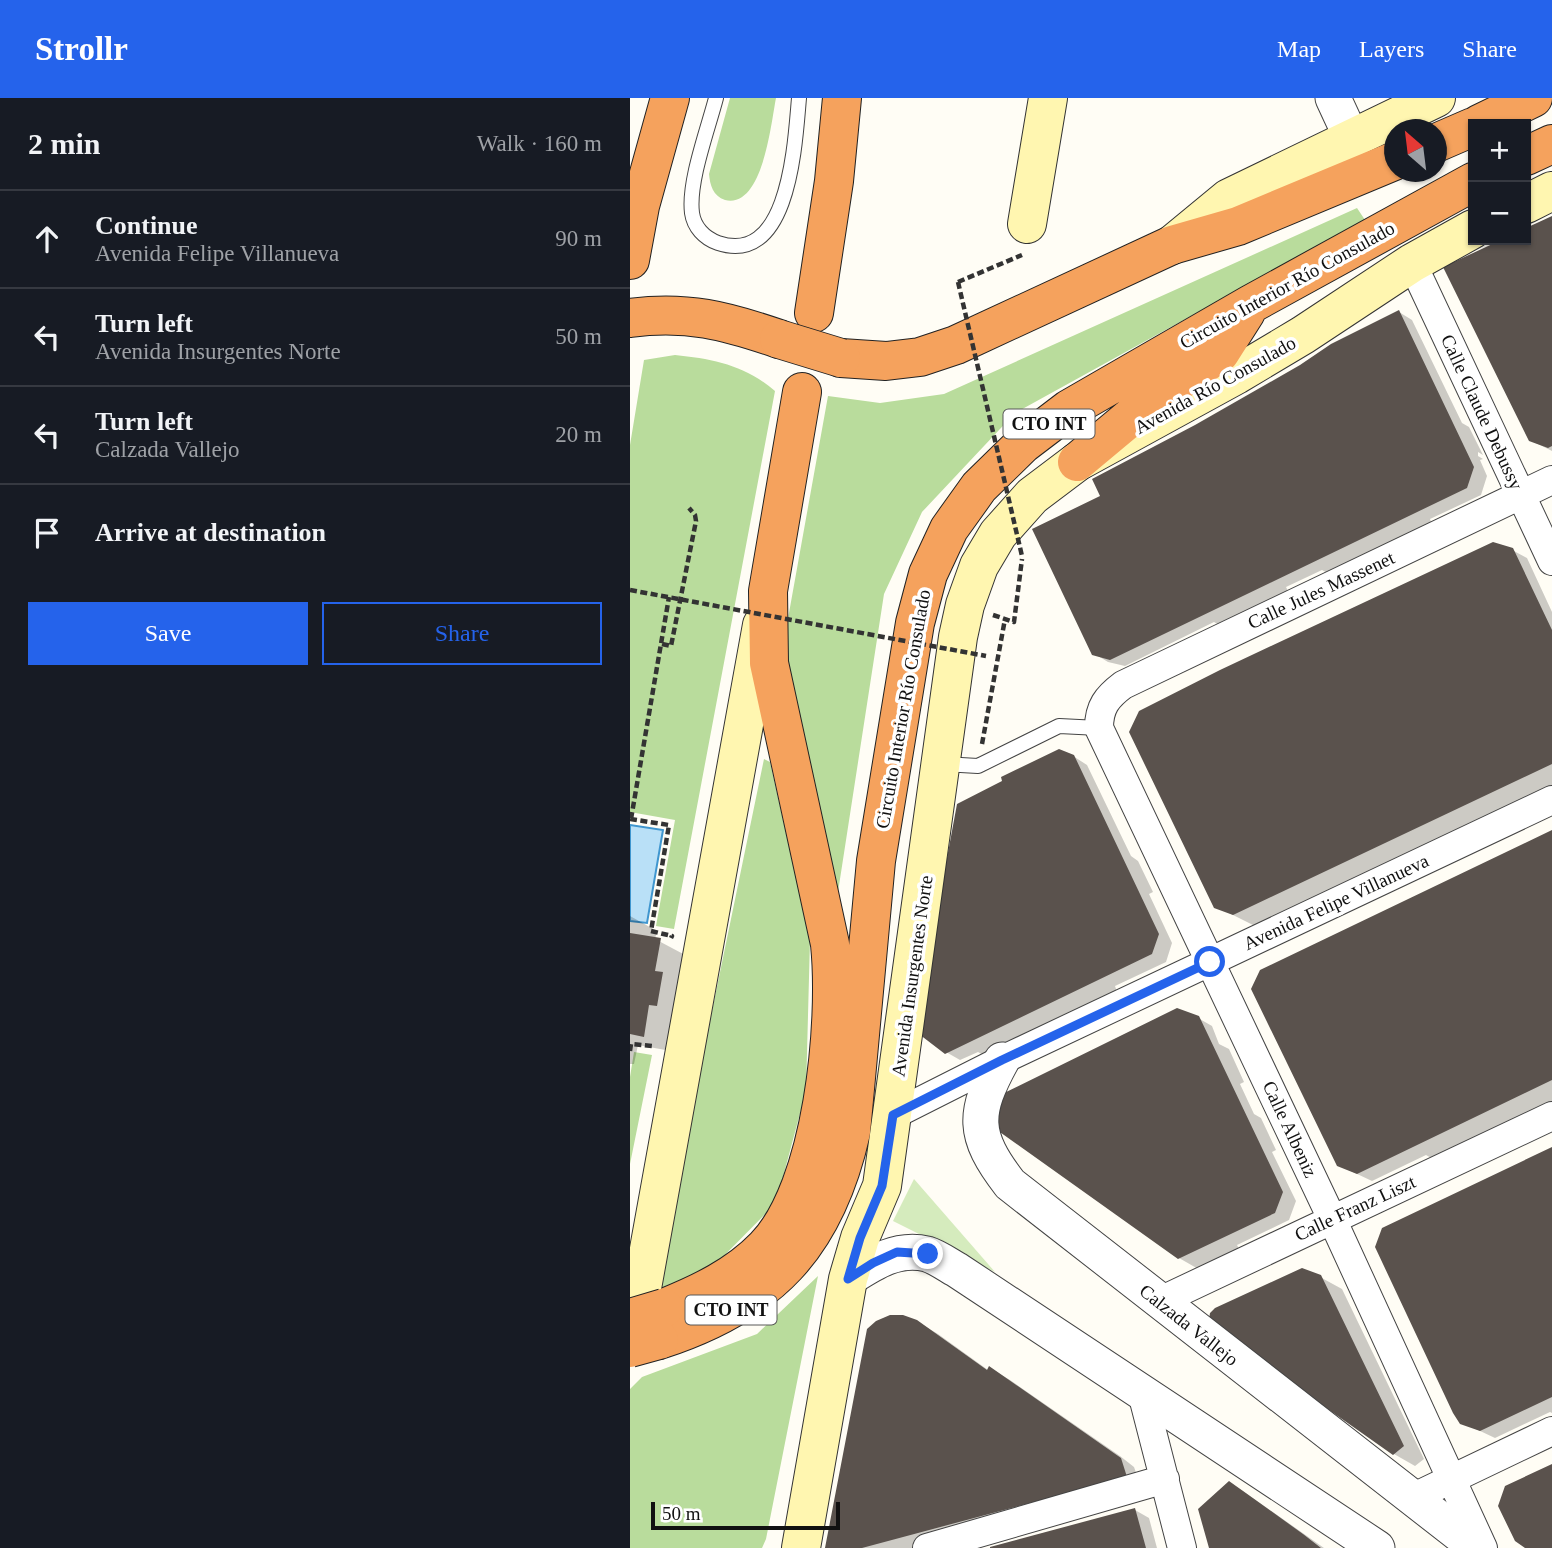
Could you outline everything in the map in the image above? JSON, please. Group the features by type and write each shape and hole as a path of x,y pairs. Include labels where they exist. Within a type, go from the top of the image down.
{"highway":[{"path":"630,260 640,206 670,98"},
{"path":"814,313 835,169 842,98"},
{"path":"1489,119 1533,98"},
{"path":"1447,139 1468,129"},
{"path":"1531,154 1552,144"},
{"path":"639,317 690,315 731,322 841,358 886,361 920,357 944,349 1172,245 1238,226 1384,165"},
{"path":"1531,179 1552,170"},
{"name":"Circuito Interior Río Consulado","path":"645,1323 716,1319 765,1288 792,1261 812,1233 828,1205 842,1170 851,1132 876,861 915,623 928,574 949,529 988,478 1023,444 1069,410 1251,304 1468,186"},
{"path":"1415,214 1468,199"},
{"path":"1077,462 1150,401 1220,353 1251,304"},
{"path":"645,1323 719,1283 747,1264 767,1245 797,1194 809,1164 818,1126 834,980 823,905 769,663 768,592 802,392"}],"main road":[{"path":"1025,239 1048,98"},
{"path":"1172,245 1229,198 1436,98"},
{"path":"1531,202 1552,191"},
{"name":"Avenida Río Consulado","path":"979,566 998,534 1032,496 1077,462 1303,335 1412,263 1468,232"},
{"name":"Avenida Insurgentes Norte","path":"796,1541 848,1279 860,1238 882,1186 893,1115 960,765 958,637 965,605 979,566"},
{"path":"645,1323 768,592"}],"street":[{"path":"1333,98 1352,139"},
{"name":"Calle Claude Debussy","path":"1412,263 1552,561"},
{"name":"Calle Jules Massenet","path":"1099,720 1108,697 1123,685 1552,480"},
{"name":"Calle Albeniz","path":"1099,720 1483,1548"},
{"name":"Avenida Felipe Villanueva","path":"893,1115 1002,1060 1552,800"},
{"name":"Calzada Vallejo","path":"1002,1060 986,1089 981,1109 981,1132 992,1161 1010,1184 1477,1548"},
{"name":"Calle Franz Liszt","path":"1158,1301 1552,1116"},
{"path":"848,1279 897,1252 928,1254 957,1270 1377,1548"},
{"path":"1142,1393 1182,1548"},
{"path":"1412,1498 1552,1432"},
{"path":"927,1548 1165,1479"}],"lane":[{"path":"716,98 691,193 692,214 698,229 711,241 728,246 746,246 764,234 776,217 786,193 799,98"},
{"path":"960,765 1059,726 1099,720"}],"path":[{"path":"1014,622 1022,556 958,282 1025,239"},
{"path":"662,644 671,646 696,521 689,508"},
{"path":"630,590 998,658"},
{"path":"669,597 631,819 669,825 650,931 672,936 670,948"},
{"path":"960,765 993,687 1005,619"},
{"path":"630,1051 631,1044 652,1048 654,1035"}],"green space":[{"path":"730,98 776,98 768,144 757,178 738,199 725,200 713,190 709,174"},
{"path":"1357,208 1365,220 1015,413 922,512 884,594 838,892 780,663 828,396 880,403 944,394"},
{"path":"675,355 740,369 775,391 674,929 656,926 675,820 630,812 630,445 644,360"},
{"path":"764,759 770,762 810,940 806,1091 776,1203 701,1279 653,1297"},
{"path":"634,1052 652,1055 630,1164 630,1077"},
{"path":"914,1179 995,1272 893,1221"},
{"path":"818,1276 766,1539 762,1548 630,1548 630,1389 642,1377 757,1334"}],"water":[{"path":"630,825 663,830 647,923 630,921"}],"building":[{"path":"1552,216 1552,446 1548,448 1529,441 1443,267 1490,245 1531,245 1531,226"},
{"path":"1399,310 1474,467 1467,488 1110,660 1092,655 1032,529 1100,496 1092,479 1195,425 1300,365 1331,344"},
{"path":"1493,542 1513,548 1552,630 1552,764 1233,915 1214,908 1129,732 1139,711 1220,670"},
{"path":"1059,749 1074,755 1159,934 1152,954 945,1054 915,1031 957,804 1002,781 1001,777"},
{"path":"1552,830 1552,1080 1357,1174 1337,1166 1251,989 1260,970"},
{"path":"630,933 661,938 655,971 663,972 657,1006 649,1005 644,1037 630,1034"},
{"path":"1177,1008 1199,1016 1283,1192 1275,1213 1178,1259 997,1130 1000,1095"},
{"path":"1552,1147 1552,1397 1480,1431 1460,1424 1453,1413 1375,1247 1382,1228"},
{"path":"1302,1268 1321,1275 1404,1446 1393,1455 1274,1371 1209,1319 1215,1308"},
{"path":"890,1315 903,1315 917,1320 987,1370 989,1366 1121,1458 1127,1477 862,1548 825,1548 867,1329 876,1321"},
{"path":"1552,1464 1552,1548 1525,1548 1515,1541 1498,1506 1505,1486"},
{"path":"1229,1481 1321,1548 1209,1548 1198,1509"},
{"path":"1135,1508 1146,1548 990,1548 990,1547"}],"route":[{"path":"928,1254 897,1252 848,1279 860,1238 882,1186 893,1115 1002,1060 1210,962"}]}
